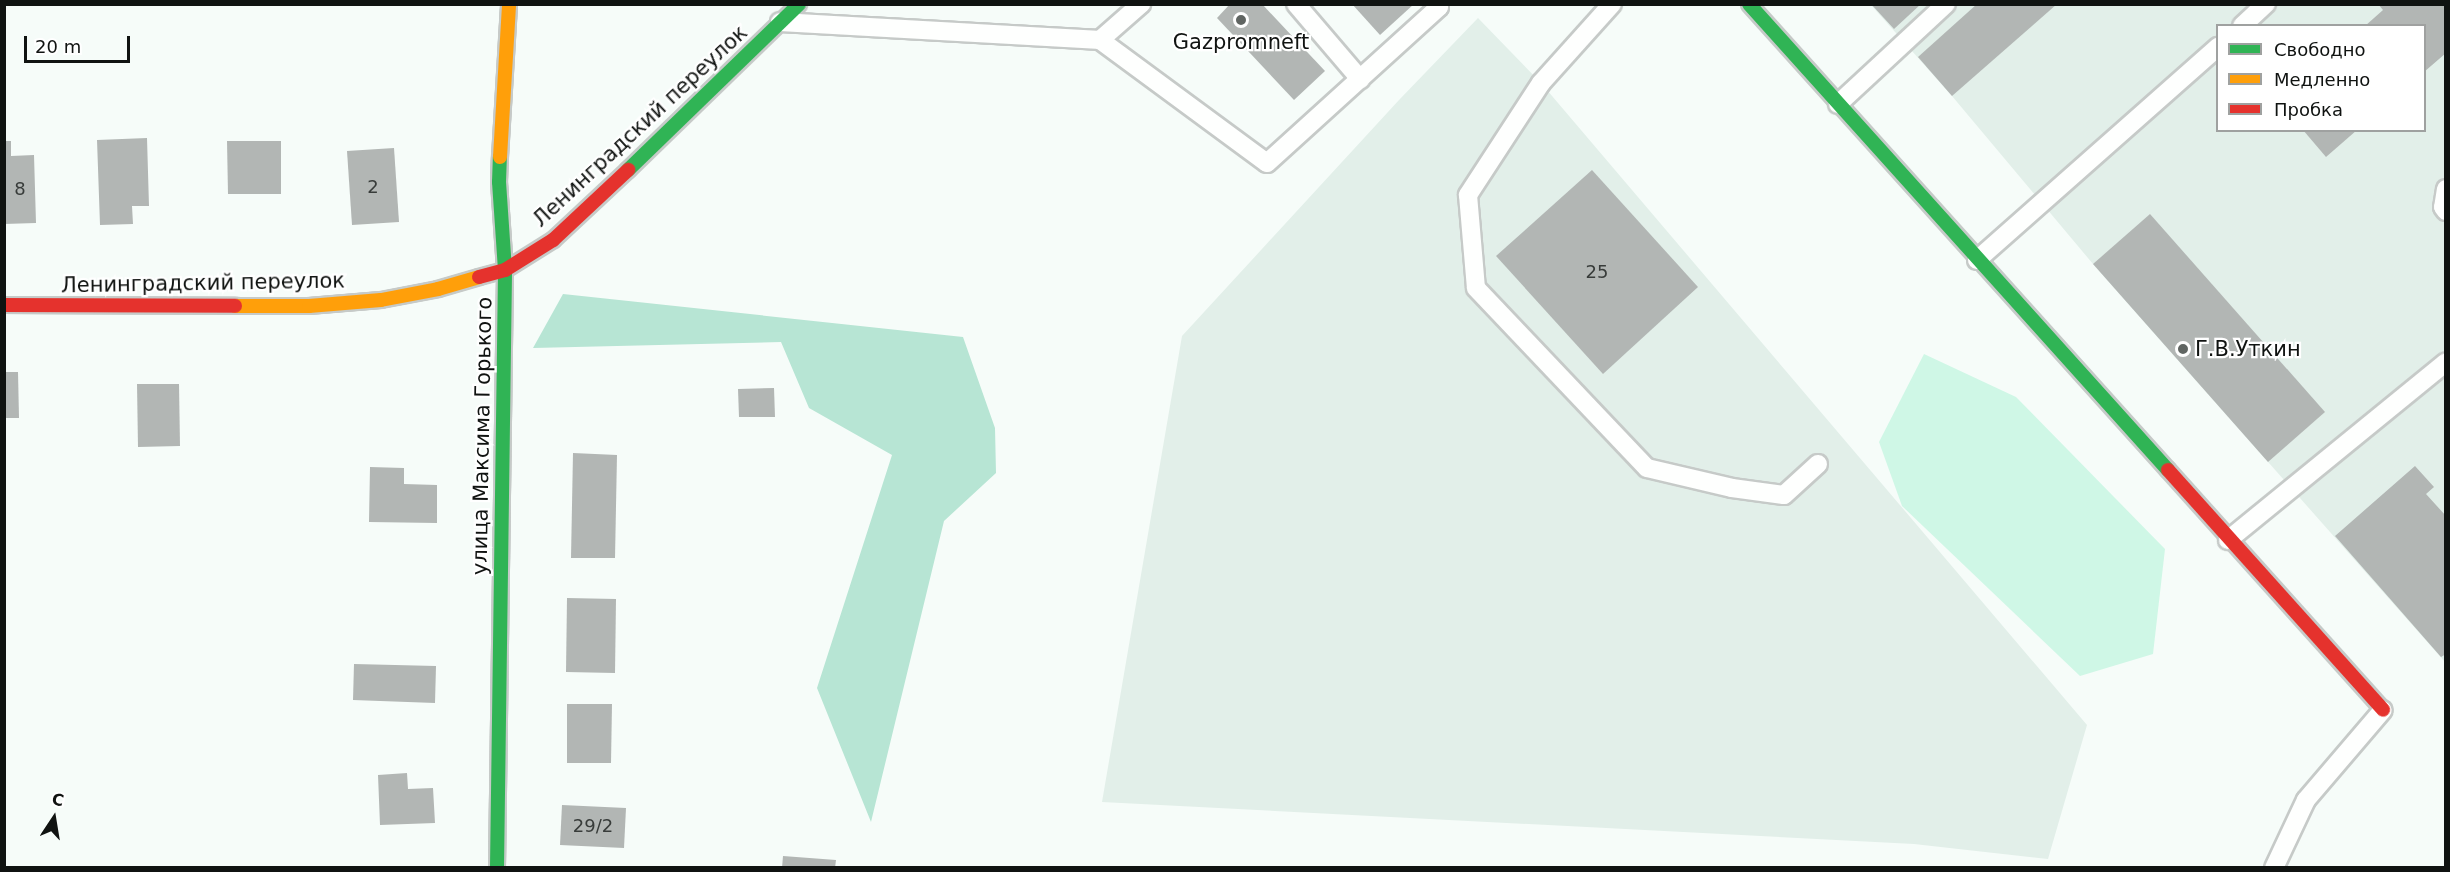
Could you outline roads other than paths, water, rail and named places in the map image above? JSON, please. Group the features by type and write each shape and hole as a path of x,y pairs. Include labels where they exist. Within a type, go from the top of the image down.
{"street":[{"name":"улица Максима Горького","path":"497,867 505,270 499,182 509,4"},
{"name":"Ленинградский переулок","path":"4,305 309,306 404,295 505,270 553,240 644,156 799,4"},
{"path":"1749,4 2228,540 2384,710"}],"lane":[{"path":"1100,40 1141,4"},
{"path":"1296,4 1360,79"},
{"path":"780,21 1100,40 1267,163 1439,8 1439,4"},
{"path":"1612,4 1541,83 1468,195 1476,288 1647,468 1732,488 1784,495 1818,464"},
{"path":"1838,104 1946,4"},
{"path":"2244,24 2266,4"},
{"path":"1977,260 2216,48"},
{"path":"2445,189 2443,207 2445,211"},
{"path":"2228,540 2445,362"},
{"path":"2274,867 2306,800 2384,710"}],"place":[{"name":"Gazpromneft","path":"1241,20"},
{"name":"Г.В.Уткин","path":"2183,349"}]}
